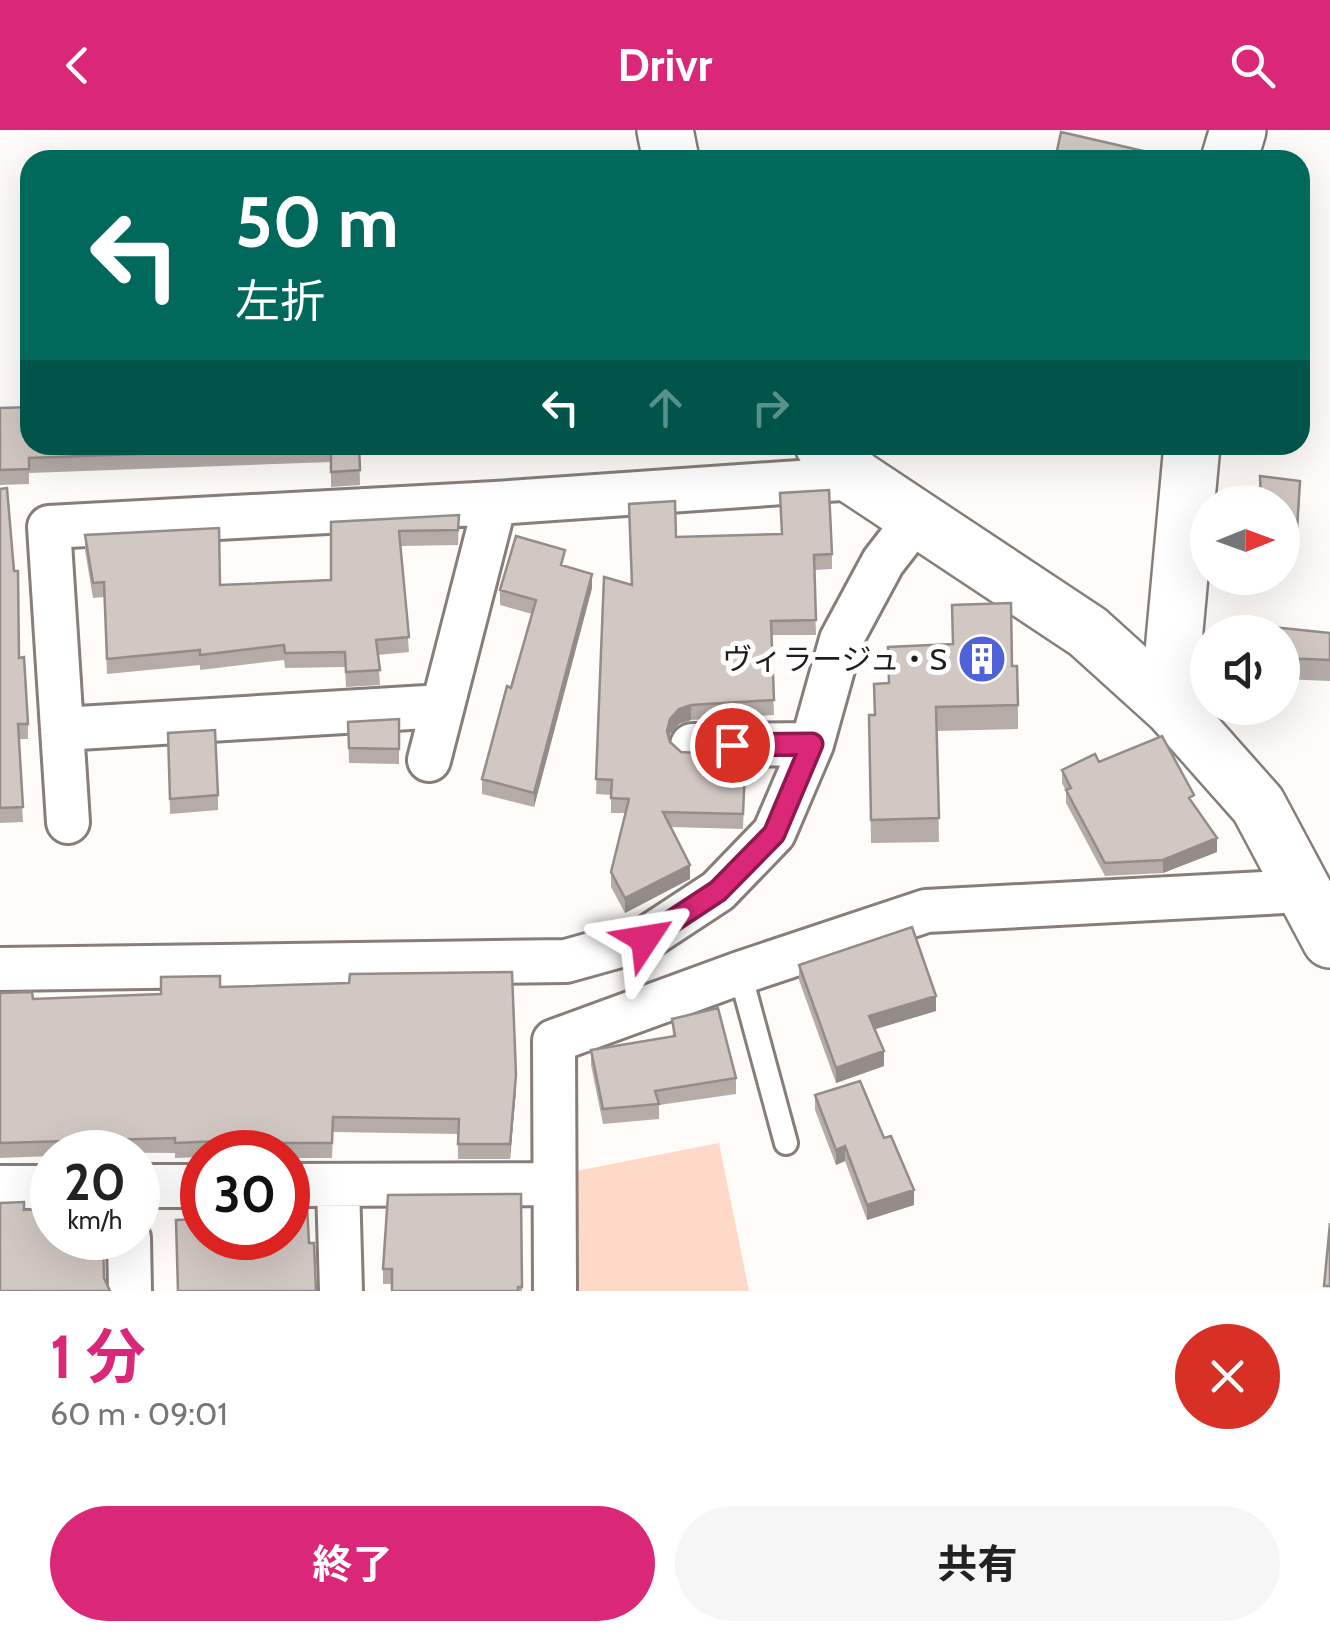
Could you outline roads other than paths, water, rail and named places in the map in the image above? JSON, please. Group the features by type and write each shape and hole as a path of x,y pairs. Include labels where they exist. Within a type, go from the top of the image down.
{"street":[{"path":"1172,708 1172,663 1191,455"},
{"path":"68,822 49,527 495,502 839,462 1088,632 1172,708 1258,805 1330,940"},
{"path":"429,760 495,502"},
{"path":"0,968 566,962 645,939 718,891 774,834 812,744 842,640 883,562 916,518"},
{"path":"62,728 443,706"},
{"path":"692,745 812,744"},
{"path":"555,1291 554,1042 740,973 926,912 1304,891"},
{"path":"310,1185 554,1184"},
{"path":"338,1185 340,1291"},
{"path":"0,1187 30,1187"},
{"path":"129,1260 130,1291"}],"lane":[{"path":"740,973 786,1144"}],"place":[{"name":"ヴィラージュ・S","path":"982,659"}]}
